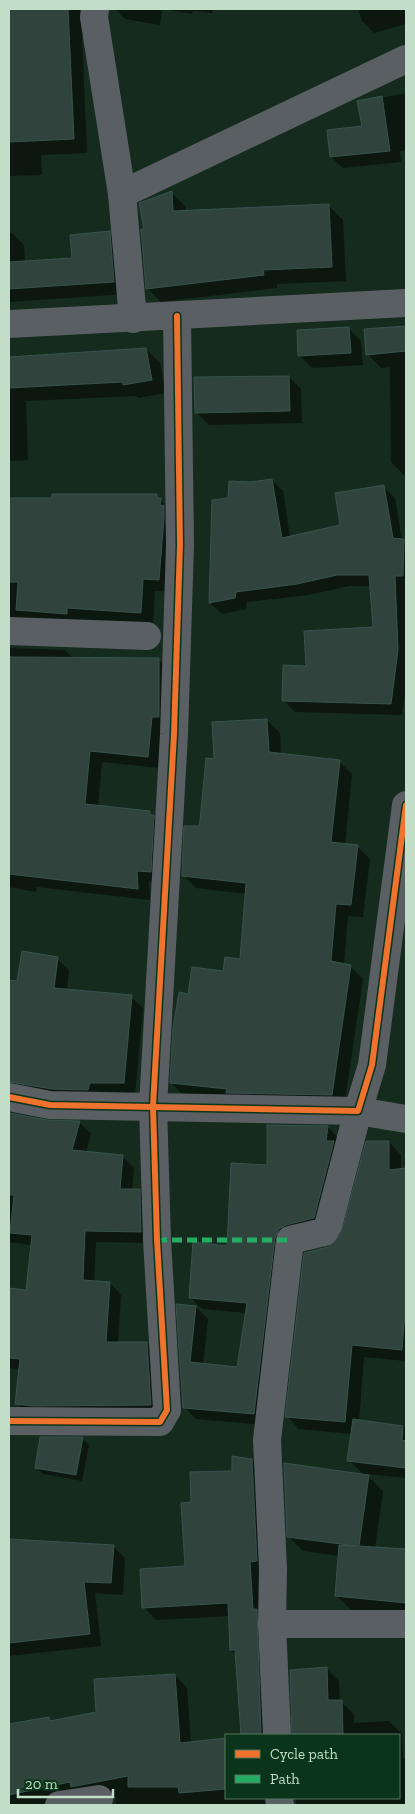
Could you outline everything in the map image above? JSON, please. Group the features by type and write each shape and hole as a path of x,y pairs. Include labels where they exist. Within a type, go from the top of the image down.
{"street":[{"path":"94,9 122,194 133,319"},
{"path":"122,194 406,59"},
{"path":"9,324 406,304"},
{"path":"9,1421 160,1422 167,1410 157,1240 153,1106 174,734 180,545 177,316"},
{"path":"9,631 148,636"},
{"path":"277,1734 272,1624 273,1569 267,1440 290,1240 324,1232 328,1226 372,1065 406,805"},
{"path":"9,1097 50,1105 358,1111 406,1119"},
{"path":"272,1624 406,1624"},
{"path":"60,1805 99,1799"}],"building":[{"path":"9,9 68,9 74,139 9,142"},
{"path":"382,96 390,151 330,157 327,130 362,126 357,101"},
{"path":"172,191 173,211 329,204 332,267 263,270 264,275 146,289 141,229 144,229 139,203"},
{"path":"110,231 114,282 9,289 9,262 72,258 70,235"},
{"path":"406,326 406,351 366,355 364,329"},
{"path":"349,327 351,353 298,356 297,330"},
{"path":"146,348 152,380 123,385 123,382 9,388 9,357"},
{"path":"289,376 290,411 195,413 194,377"},
{"path":"272,479 282,538 340,525 335,493 384,485 393,538 404,539 403,576 395,576 398,650 391,704 282,701 283,665 306,666 304,631 373,627 369,575 337,575 297,584 236,592 235,598 209,603 212,500 228,498 229,481 251,482"},
{"path":"52,494 157,494 157,498 161,498 160,506 164,505 164,518 159,580 143,579 141,613 67,608 67,614 16,610 18,582 9,582 9,498 52,498"},
{"path":"9,657 159,658 159,717 152,717 148,757 90,751 85,804 150,811 150,815 154,815 151,872 137,871 138,889 9,874"},
{"path":"267,719 269,752 340,760 331,842 358,845 351,905 336,904 331,961 351,965 332,1095 226,1093 227,1089 170,1083 173,1028 179,992 188,994 192,967 223,971 225,957 240,959 246,883 182,876 184,826 199,826 206,758 214,759 212,722"},
{"path":"22,951 58,957 54,988 132,995 124,1083 90,1083 88,1090 52,1089 9,1082 9,980 17,981"},
{"path":"9,1113 47,1120 80,1121 72,1150 123,1155 120,1189 140,1189 141,1232 85,1231 83,1280 110,1282 106,1342 147,1342 151,1405 32,1406 15,1404 20,1359 9,1358 9,1288 26,1290 32,1235 10,1233 14,1195 9,1195"},
{"path":"267,1125 328,1126 326,1141 334,1141 314,1218 286,1225 279,1229 275,1238 254,1414 183,1408 176,1304 196,1306 190,1362 237,1367 247,1303 189,1298 193,1242 227,1246 231,1163 267,1165"},
{"path":"366,1141 389,1141 389,1170 406,1168 406,1323 404,1323 402,1350 352,1345 345,1422 285,1417 304,1253 328,1247 341,1234"},
{"path":"353,1419 403,1426 402,1440 406,1441 406,1468 347,1461"},
{"path":"40,1437 83,1437 76,1475 35,1468"},
{"path":"232,1456 252,1459 257,1561 250,1562 253,1609 257,1609 261,1734 241,1734 235,1650 230,1650 228,1603 142,1608 140,1569 185,1566 181,1503 191,1502 190,1472 232,1471"},
{"path":"284,1463 369,1475 359,1546 406,1549 406,1603 335,1596 339,1545 356,1546 287,1537"},
{"path":"9,1539 114,1545 111,1583 84,1582 90,1634 9,1643"},
{"path":"327,1667 328,1700 342,1700 343,1734 292,1734 290,1670"},
{"path":"175,1674 180,1743 225,1738 225,1789 179,1793 178,1787 128,1787 128,1776 71,1787 70,1782 9,1795 9,1724 49,1717 50,1721 96,1712 94,1679"}],"marked path":[{"path":"157,1240 290,1240"}],"cycle path":[{"path":"9,1421 160,1422 167,1410 157,1240 153,1106 174,734 180,545 177,316"},
{"path":"9,1097 50,1105 358,1111 372,1065 406,805"}]}
